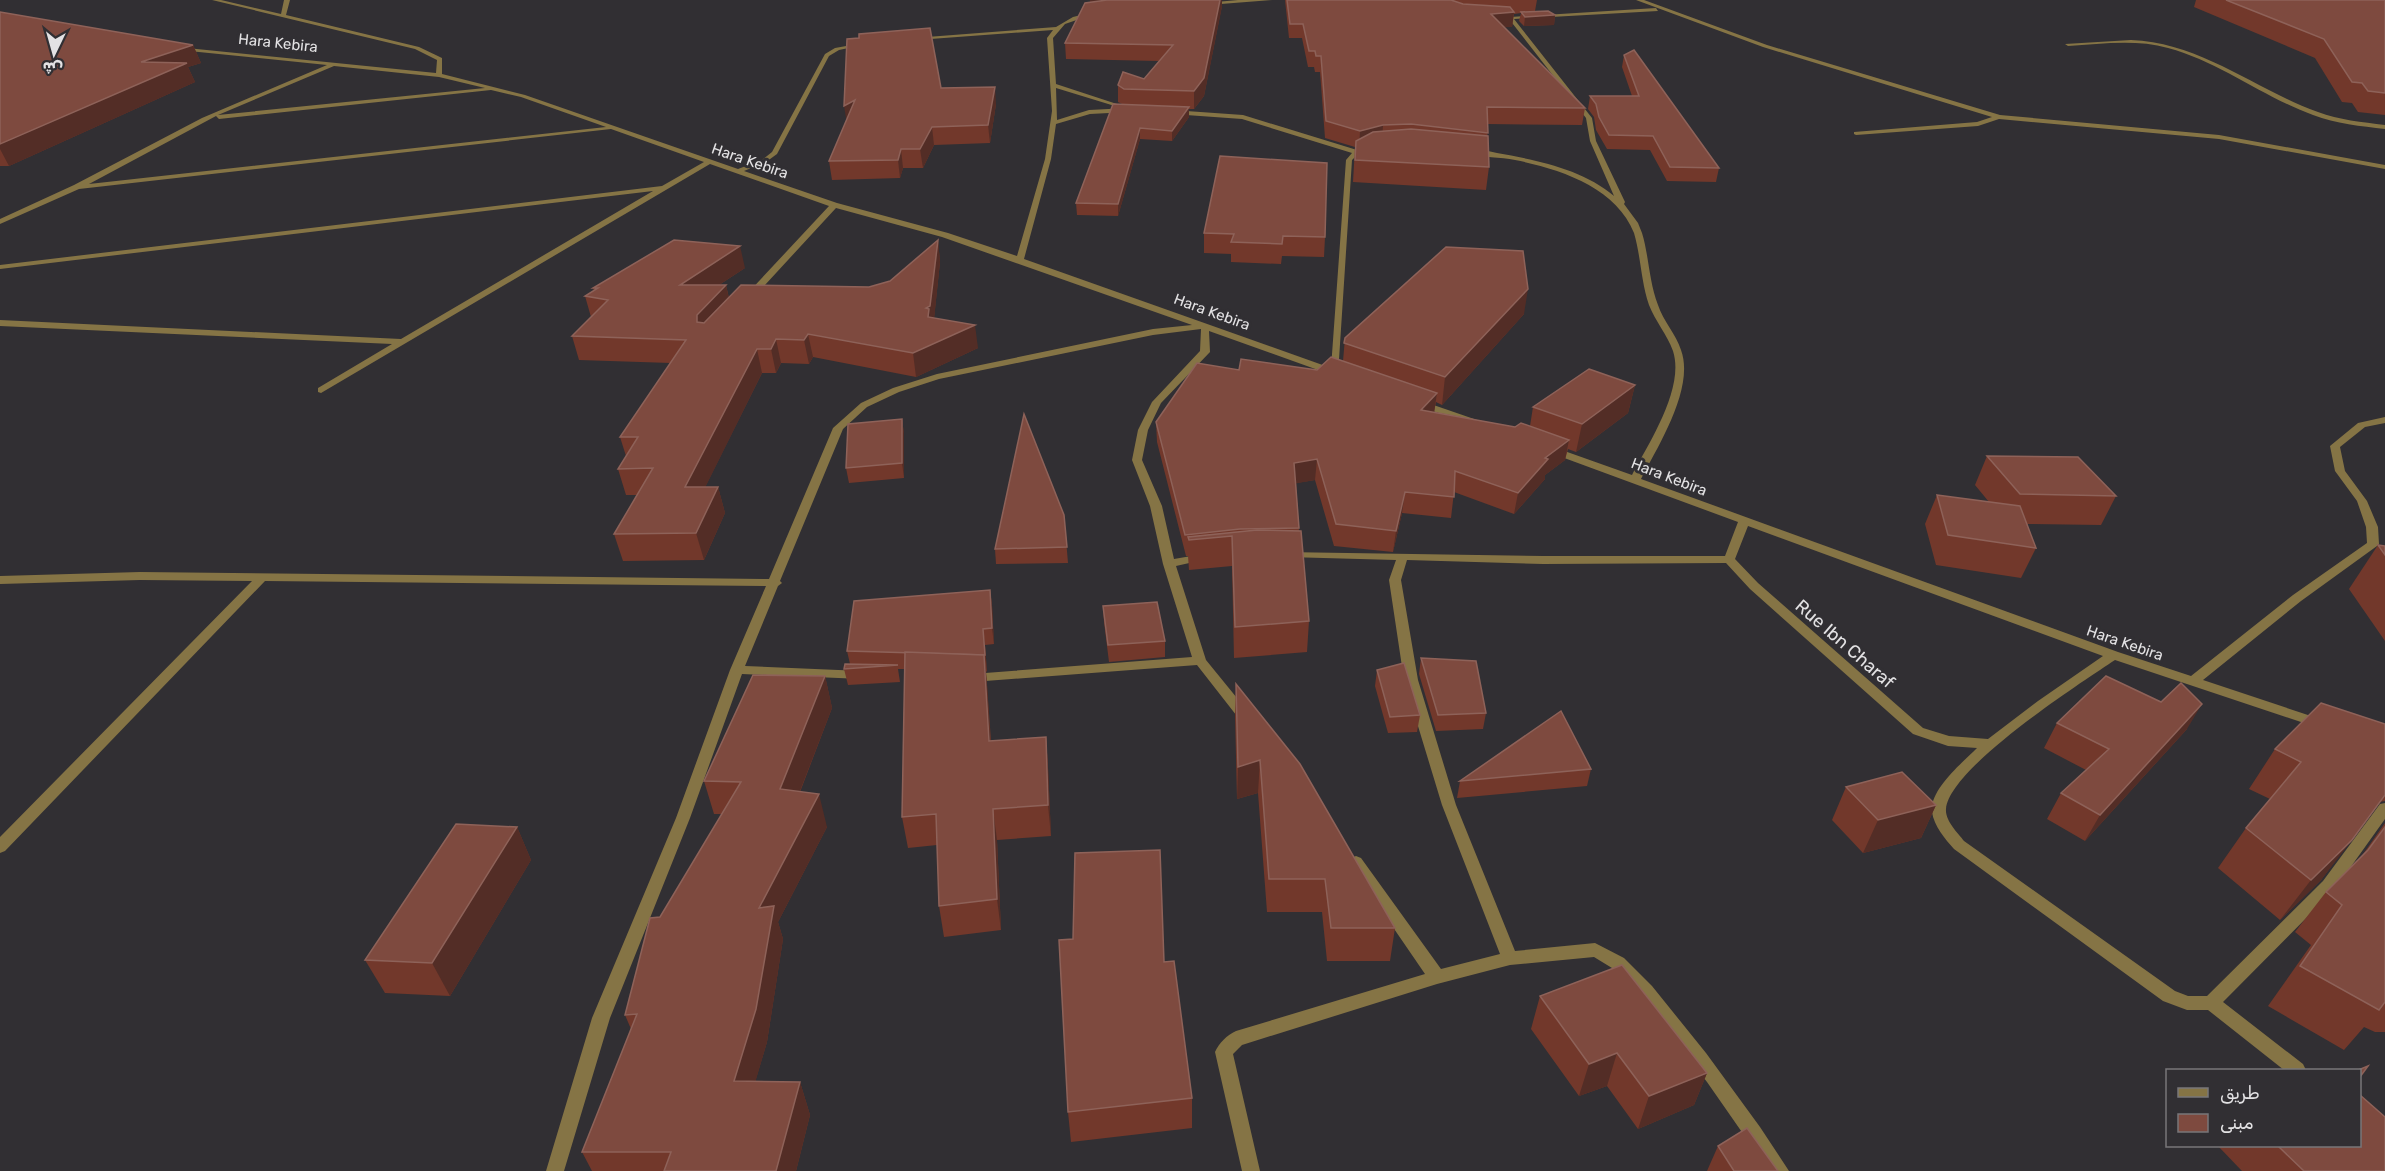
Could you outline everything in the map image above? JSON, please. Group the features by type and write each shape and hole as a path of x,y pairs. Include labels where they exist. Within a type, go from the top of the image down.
{"street":[{"path":"215,0 417,48 440,59 439,75"},
{"path":"283,16 287,0"},
{"path":"1203,3 1269,0"},
{"path":"1639,0 1765,46 1999,117 2219,137 2385,167"},
{"path":"1488,19 1664,9"},
{"path":"908,39 1055,28 1070,19 1104,11"},
{"path":"1511,18 1588,118 1593,141 1621,203 1634,223 1644,251 1652,303 1680,358 1675,400 1635,479"},
{"path":"1020,260 1048,159 1055,111 1050,38 1055,28"},
{"path":"2068,44 2144,42 2168,46 2233,73 2313,113 2385,127"},
{"path":"736,172 764,161 775,153 827,56 837,49 867,43"},
{"name":"Hara Kebira","path":"169,47 439,75 523,96 834,205 945,235 1020,260 1341,375 1349,159 1357,152"},
{"path":"0,222 77,187 204,119 334,64"},
{"path":"1052,85 1136,110 1089,112 1053,123"},
{"path":"204,119 495,90"},
{"path":"1159,111 1243,117 1357,152 1380,148"},
{"path":"1856,133 1978,124 1999,117"},
{"path":"77,187 613,129"},
{"path":"1459,150 1493,154 1562,172 1603,190 1621,203"},
{"path":"321,390 708,162"},
{"path":"0,267 661,188"},
{"path":"739,308 834,205"},
{"path":"0,322 402,342"},
{"path":"555,1171 601,1018 682,818 737,670 776,583 838,428 864,405 896,390 937,377 1153,332 1205,326 1205,352 1157,402 1143,430 1137,460 1156,506 1169,564 1200,661 1257,731"},
{"path":"1402,397 1479,424"},
{"path":"2193,681 2297,598 2373,544 2372,527 2362,501 2340,471 2335,446 2362,425 2385,420"},
{"name":"Hara Kebira","path":"1535,444 2113,655 2329,726"},
{"path":"1272,554 1402,558 1729,559 1744,522"},
{"path":"1169,564 1218,556"},
{"path":"1402,558 1395,580 1411,680 1449,805 1510,958"},
{"name":"Rue Ibn Charaf","path":"1729,559 1754,586 1918,731 1948,741 1988,744"},
{"path":"0,580 140,576 776,583"},
{"path":"0,847 261,578"},
{"path":"2113,655 1988,744 1944,792 1939,809 1946,828 1959,845 2169,996 2187,1003 2211,1003 2294,1069"},
{"path":"961,678 1200,661"},
{"path":"737,670 878,676"},
{"path":"2211,1003 2329,885 2385,808"},
{"path":"1349,853 1437,977"},
{"path":"1251,1171 1224,1052 1236,1039 1437,977 1510,958 1595,950 1607,955 1634,976 1711,1071 1780,1171"}],"building":[{"path":"1107,0 1220,0 1204,78 1194,91 1124,89 1118,85 1123,72 1144,79 1173,45 1065,43 1085,3"},
{"path":"1287,0 1451,0 1463,4 1510,7 1514,12 1491,14 1585,108 1487,107 1488,133 1411,124 1383,125 1360,131 1326,121 1321,56 1316,56 1315,51 1309,51 1303,24 1290,24"},
{"path":"2226,0 2385,0 2385,93 2368,91 2362,83 2352,82 2324,39"},
{"path":"1548,11 1555,15 1525,17 1521,12"},
{"path":"0,12 193,45 141,62 187,63 0,144"},
{"path":"930,28 941,88 995,87 988,125 932,127 920,149 901,149 898,160 829,161 855,100 844,106 847,39 859,38 859,34"},
{"path":"1634,50 1719,168 1670,167 1653,136 1609,135 1599,117 1596,104 1590,96 1639,96 1624,55"},
{"path":"1113,104 1189,107 1172,131 1140,128 1118,204 1076,203"},
{"path":"1411,129 1488,136 1489,167 1355,160 1356,141 1373,132"},
{"path":"1220,156 1327,163 1325,237 1283,236 1282,244 1231,242 1234,234 1204,233"},
{"path":"674,240 740,246 680,285 726,285 697,315 697,322 704,323 741,285 869,287 890,281 938,240 930,306 926,308 929,309 928,317 975,325 913,353 808,334 804,340 776,339 771,349 757,349 685,487 718,487 696,533 614,534 653,468 618,469 638,437 620,437 686,340 572,336 608,300 585,296 598,288 593,288"},
{"path":"1446,247 1523,251 1528,289 1445,377 1344,343 1345,338"},
{"path":"1331,357 1437,393 1421,410 1515,427 1521,423 1569,440 1545,458 1548,459 1518,493 1455,471 1454,497 1405,492 1396,531 1336,524 1317,459 1294,463 1299,528 1240,529 1185,535 1156,422 1197,363 1239,370 1241,359 1317,370"},
{"path":"1589,369 1635,385 1582,424 1533,407"},
{"path":"1024,414 1064,515 1067,547 995,549"},
{"path":"902,419 902,463 846,468 848,424"},
{"path":"1987,456 2078,457 2116,496 2020,494"},
{"path":"1937,495 2020,506 2036,548 1948,535"},
{"path":"1257,530 1301,531 1309,621 1235,627 1232,536 1189,540 1188,537"},
{"path":"2378,545 2385,546 2385,555"},
{"path":"990,590 992,628 983,629 985,655 847,651 854,601"},
{"path":"1157,602 1165,641 1108,645 1103,606"},
{"path":"905,652 984,655 989,741 1046,737 1048,805 993,809 997,899 939,906 936,814 902,817"},
{"path":"1421,658 1476,661 1486,713 1438,715"},
{"path":"1404,663 1420,715 1390,717 1377,670"},
{"path":"845,664 898,665 844,669"},
{"path":"753,675 825,676 780,789 819,794 759,908 774,906 756,1009 734,1081 800,1082 776,1171 664,1171 671,1152 582,1152 637,1014 625,1015 650,918 660,917 741,782 704,781"},
{"path":"2106,676 2161,702 2181,683 2202,704 2100,815 2061,793 2109,749 2057,723"},
{"path":"1236,684 1300,764 1395,928 1331,928 1325,879 1269,879 1260,760 1238,767"},
{"path":"2321,703 2385,724 2385,795 2352,840 2311,880 2246,828 2301,762 2275,749"},
{"path":"1561,711 1591,769 1460,781"},
{"path":"1902,772 1936,805 1878,820 1846,787"},
{"path":"456,824 517,827 432,963 365,960"},
{"path":"2385,827 2385,1002 2379,1010 2300,966 2342,905 2326,892 2368,850"},
{"path":"1160,850 1164,962 1174,961 1192,1098 1068,1112 1059,940 1073,939 1075,853"},
{"path":"1622,965 1707,1073 1649,1096 1617,1053 1589,1064 1540,996"},
{"path":"2368,1066 2361,1076 2361,1069"},
{"path":"2361,1096 2385,1117 2385,1171 2304,1171 2279,1147 2361,1147"},
{"path":"1747,1128 1778,1171 1734,1171 1718,1146"}]}
